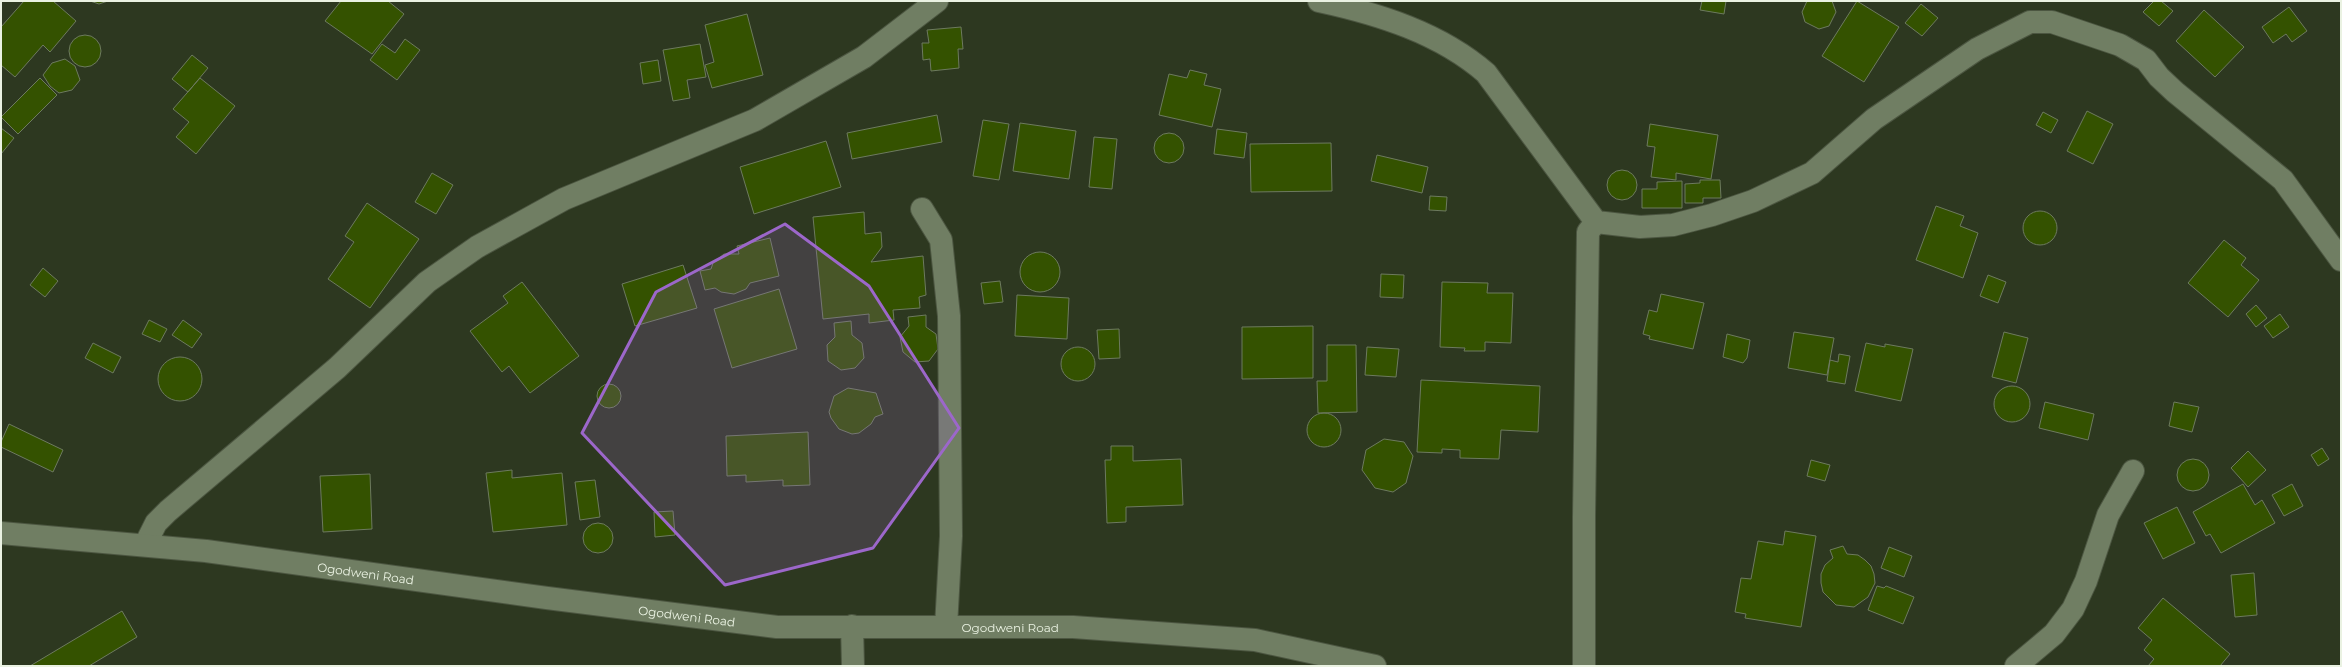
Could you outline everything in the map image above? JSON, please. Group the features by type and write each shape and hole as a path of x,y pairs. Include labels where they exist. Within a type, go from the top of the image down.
{"street":[{"path":"146,545 156,523 168,511 337,368 427,282 477,247 564,198 755,120 864,57 937,1"},
{"path":"1319,1 1358,9 1424,33 1465,55 1486,73 1596,222 1640,227 1673,225 1712,215 1753,201 1812,173 1874,119 1977,49 2030,22 2052,22 2120,45 2146,60 2158,77 2175,92 2283,180 2341,260"},
{"path":"922,209 941,240 949,316 951,536 946,627"},
{"path":"1584,666 1584,517 1588,232 1596,222"},
{"path":"2016,666 2054,634 2073,609 2086,581 2108,515 2133,471"},
{"name":"Ogodweni Road","path":"1,533 206,551 547,598 777,627 1072,627 1256,640 1375,666"},
{"path":"852,626 853,666"}],"highlighted area":[{"path":"785,224 869,286 959,428 873,548 725,585 582,433 656,292"}],"building":[{"path":"24,1 53,1 76,21 50,52 43,45 15,77 1,65 1,27"},
{"path":"90,1 108,1 99,4"},
{"path":"341,1 388,1 404,14 372,54 325,21"},
{"path":"1702,1 1726,1 1724,14 1700,10"},
{"path":"1807,1 1832,1 1836,12 1829,26 1819,29 1805,22 1802,12"},
{"path":"1857,1 1899,27 1864,82 1822,56"},
{"path":"2154,1 2161,1 2173,11 2159,26 2143,12"},
{"path":"1921,4 1938,18 1922,36 1905,23"},
{"path":"2289,7 2307,31 2292,42 2286,34 2273,43 2262,27"},
{"path":"2204,10 2244,47 2215,77 2176,41"},
{"path":"747,14 763,75 712,88 705,65 714,62 705,25"},
{"path":"961,27 963,49 958,49 959,68 931,71 930,59 923,60 922,43 929,43 927,30"},
{"path":"82,35 88,35 97,39 101,51 97,63 88,67 82,67 73,63 69,54 69,48 73,39"},
{"path":"405,39 420,50 397,80 370,60 382,44 395,53"},
{"path":"700,44 706,77 687,80 690,98 673,101 663,50"},
{"path":"192,55 208,68 188,92 172,79"},
{"path":"65,59 75,66 80,80 72,90 59,93 50,86 43,75 52,63"},
{"path":"658,60 661,81 643,84 640,63"},
{"path":"1190,70 1207,74 1204,85 1221,89 1212,127 1159,115 1169,74 1187,78"},
{"path":"40,78 57,95 18,134 1,117"},
{"path":"200,78 235,106 196,154 176,137 189,122 173,109"},
{"path":"2087,111 2113,124 2093,164 2067,151"},
{"path":"2043,112 2058,120 2051,133 2036,125"},
{"path":"937,115 942,142 852,159 847,133"},
{"path":"983,120 1009,124 999,180 973,176"},
{"path":"1020,123 1076,131 1069,179 1013,171"},
{"path":"1650,124 1718,135 1711,179 1676,173 1676,180 1651,177 1655,147 1647,146"},
{"path":"1,128 14,138 1,154"},
{"path":"1217,129 1247,133 1244,158 1214,154"},
{"path":"1169,133 1175,134 1183,142 1183,154 1175,162 1169,163 1163,162 1155,154 1154,148 1155,142 1163,134"},
{"path":"1094,137 1117,139 1112,189 1089,187"},
{"path":"826,141 841,187 754,214 740,167"},
{"path":"1331,143 1332,191 1251,192 1250,144"},
{"path":"1377,155 1428,167 1422,193 1371,181"},
{"path":"1622,170 1628,171 1636,179 1636,191 1628,199 1622,200 1616,199 1608,191 1607,185 1608,179 1616,171"},
{"path":"432,173 453,185 436,214 415,202"},
{"path":"1700,180 1720,180 1721,198 1703,198 1703,203 1685,203 1685,184 1700,183"},
{"path":"1682,181 1682,208 1642,208 1642,189 1657,189 1657,182"},
{"path":"1430,196 1447,197 1446,211 1429,210"},
{"path":"367,203 419,239 370,308 328,279 354,242 345,236"},
{"path":"1936,206 1964,216 1960,226 1978,233 1963,278 1916,260"},
{"path":"2043,211 2052,216 2056,221 2056,235 2052,240 2047,244 2037,245 2033,244 2024,235 2023,225 2024,221 2033,212"},
{"path":"864,212 865,234 881,232 882,247 871,262 923,256 926,295 919,297 920,308 893,310 894,320 869,323 869,314 823,319 813,217"},
{"path":"770,238 779,276 750,283 746,289 734,294 721,292 715,288 705,290 700,271 711,269 713,263 724,254 739,254 737,246"},
{"path":"2224,240 2246,258 2241,265 2259,280 2228,317 2188,283"},
{"path":"1044,252 1051,255 1057,261 1060,272 1059,280 1051,289 1044,292 1036,292 1029,289 1021,280 1020,268 1023,261 1032,253"},
{"path":"683,265 697,308 635,326 622,284"},
{"path":"43,268 58,281 45,297 30,285"},
{"path":"1381,274 1404,275 1403,298 1380,297"},
{"path":"1988,275 2006,282 1998,303 1980,296"},
{"path":"1000,281 1003,302 984,304 981,283"},
{"path":"522,282 579,356 530,393 509,366 502,372 470,331 508,303 503,296"},
{"path":"1442,282 1488,283 1487,293 1513,293 1511,343 1485,342 1485,351 1464,351 1465,348 1440,347"},
{"path":"779,289 797,349 732,368 714,309"},
{"path":"1661,294 1704,303 1693,349 1649,339 1650,336 1643,334 1649,310 1657,312"},
{"path":"1017,295 1069,298 1067,339 1015,336"},
{"path":"2256,305 2267,318 2256,327 2246,314"},
{"path":"2280,314 2289,327 2273,338 2264,326"},
{"path":"926,315 926,327 936,334 938,349 929,361 915,362 903,352 900,337 909,326 908,317"},
{"path":"149,320 167,329 160,342 142,334"},
{"path":"183,320 202,334 192,348 172,335"},
{"path":"851,321 852,335 862,343 864,358 855,368 841,370 828,361 827,345 835,337 834,323"},
{"path":"1313,326 1313,378 1242,379 1242,327"},
{"path":"1119,329 1120,358 1099,359 1097,330"},
{"path":"1794,332 1834,338 1827,375 1788,368"},
{"path":"2004,332 2028,338 2016,383 1992,377"},
{"path":"1727,334 1750,340 1747,358 1743,363 1723,357"},
{"path":"93,343 121,357 113,373 85,358"},
{"path":"1866,343 1885,347 1885,344 1913,349 1901,401 1855,391"},
{"path":"1327,345 1356,345 1357,412 1318,413 1317,381 1327,381"},
{"path":"1078,347 1090,352 1095,364 1090,376 1078,381 1066,376 1061,364 1066,352"},
{"path":"1367,347 1399,349 1396,377 1365,375"},
{"path":"1839,354 1850,356 1845,384 1827,381 1830,360 1838,362"},
{"path":"176,357 184,357 196,363 202,375 202,383 196,395 184,401 176,401 164,395 158,383 158,375 164,363"},
{"path":"1421,380 1540,386 1538,432 1501,430 1499,459 1460,458 1460,450 1442,449 1442,453 1417,452"},
{"path":"609,384 618,387 621,396 618,405 609,408 600,405 597,396 600,387"},
{"path":"2012,386 2022,389 2027,394 2030,404 2027,414 2022,419 2012,422 2002,419 1997,414 1994,404 1997,394 2002,389"},
{"path":"848,388 876,393 883,414 875,417 871,424 859,433 852,434 839,429 831,418 829,412 834,396"},
{"path":"2045,402 2094,414 2088,440 2039,428"},
{"path":"2174,402 2199,407 2192,432 2169,426"},
{"path":"1324,413 1336,418 1341,430 1336,442 1324,447 1312,442 1307,430 1312,418"},
{"path":"9,424 63,450 53,472 1,447 1,442"},
{"path":"808,432 810,485 783,486 783,480 746,482 746,475 727,476 726,436"},
{"path":"1384,439 1404,442 1413,456 1406,483 1393,492 1375,488 1362,470 1366,450"},
{"path":"1111,446 1133,446 1133,461 1181,459 1183,505 1126,507 1126,522 1107,523 1105,460 1111,460"},
{"path":"2322,448 2329,459 2318,466 2311,455"},
{"path":"2248,451 2266,470 2248,487 2231,468"},
{"path":"2190,459 2196,459 2206,466 2209,475 2208,481 2202,488 2196,491 2190,491 2180,484 2177,478 2177,472 2184,462"},
{"path":"1811,460 1830,465 1825,481 1807,476"},
{"path":"512,470 512,478 562,473 567,525 493,532 486,473"},
{"path":"370,474 372,529 323,532 320,476"},
{"path":"595,480 600,517 580,520 575,482"},
{"path":"2243,484 2255,505 2262,500 2275,523 2221,553 2210,534 2206,536 2193,512"},
{"path":"2292,484 2303,506 2284,516 2272,495"},
{"path":"2177,507 2195,543 2163,559 2144,523"},
{"path":"673,511 675,535 655,537 654,512"},
{"path":"598,523 608,528 613,538 608,548 598,553 588,548 583,538 588,528"},
{"path":"1785,531 1816,536 1801,627 1745,618 1746,614 1735,612 1741,578 1751,579 1758,541 1783,545"},
{"path":"1843,546 1847,554 1858,555 1865,560 1871,566 1874,574 1875,583 1868,597 1854,607 1836,605 1823,592 1821,583 1821,574 1825,565 1833,558 1830,550"},
{"path":"1889,547 1912,556 1904,577 1881,568"},
{"path":"2254,573 2257,615 2235,617 2231,575"},
{"path":"1877,586 1884,588 1886,586 1914,597 1903,624 1868,610"},
{"path":"2163,598 2230,654 2220,666 2148,666 2154,659 2144,650 2152,640 2138,628"},
{"path":"122,611 137,637 89,666 30,666"}]}
